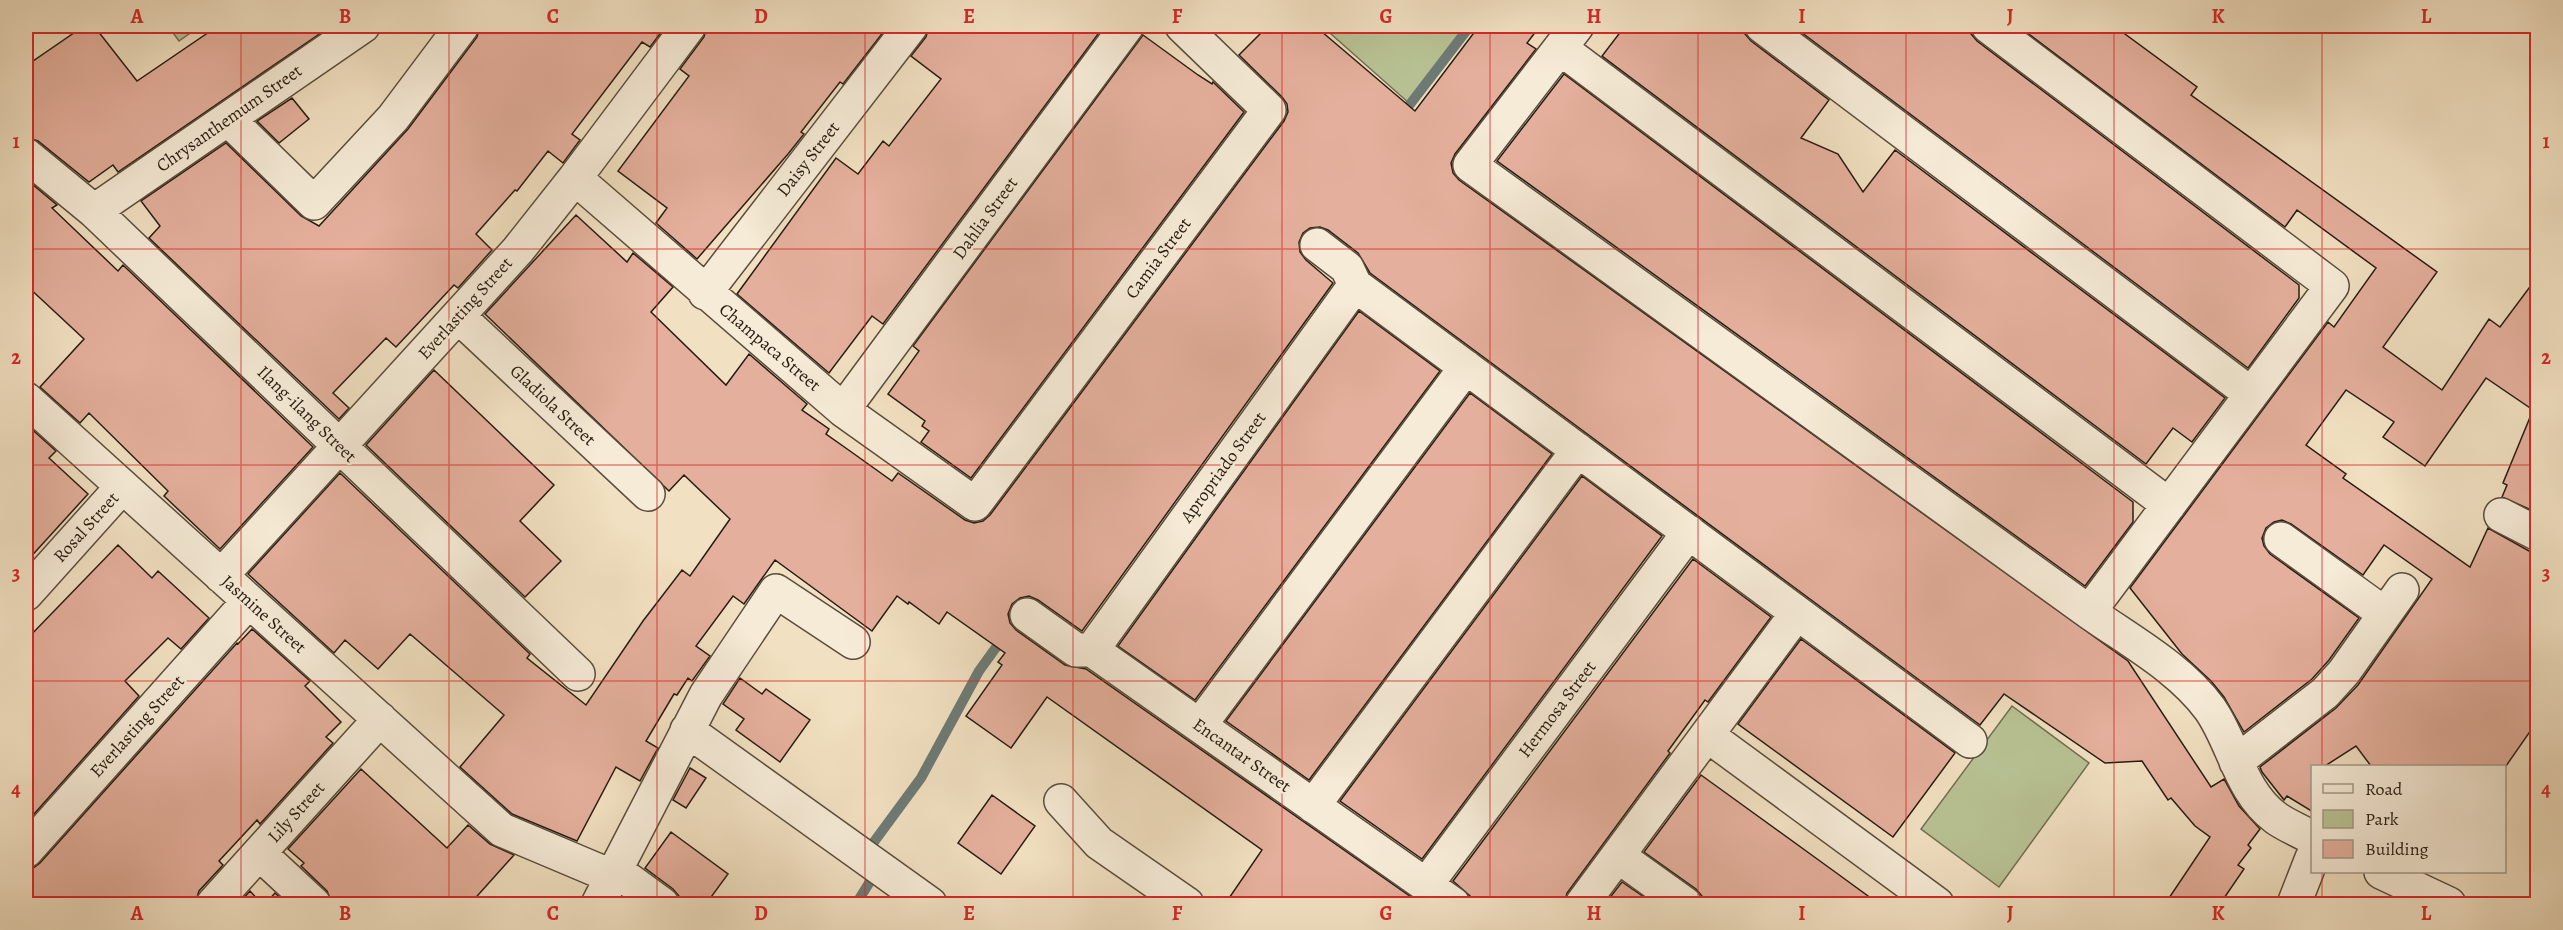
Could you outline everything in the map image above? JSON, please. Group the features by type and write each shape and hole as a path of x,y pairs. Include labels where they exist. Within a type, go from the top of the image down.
{"street":[{"name":"Chrysanthemum Street","path":"94,211 363,26"},
{"path":"228,119 314,203 393,118 462,26"},
{"name":"Everlasting Street","path":"221,576 518,250 689,26"},
{"name":"Daisy Street","path":"705,293 911,26"},
{"name":"Dahlia Street","path":"843,410 1127,26"},
{"name":"Camia Street","path":"975,504 1269,110 1182,26"},
{"path":"1761,26 2251,394"},
{"path":"1988,26 2332,286 2089,612"},
{"path":"2169,505 1569,37 1470,165 2164,664 2190,687 2210,710 2259,801 2275,818 2311,837"},
{"name":"Ilang-ilang Street","path":"28,158 94,211 578,674"},
{"name":"Champaca Street","path":"575,178 705,293 843,410 975,504"},
{"path":"1317,245 1347,268 1355,285 1970,741"},
{"name":"Apropriado Street","path":"1092,650 1355,285"},
{"name":"Gladiola Street","path":"458,316 648,494"},
{"path":"1200,725 1466,368"},
{"name":"Jasmine Street","path":"26,399 502,830 607,883 662,904"},
{"path":"1313,806 1578,450"},
{"name":"Rosal Street","path":"26,594 122,487"},
{"path":"2501,515 2538,534"},
{"name":"Hermosa Street","path":"1426,885 1689,532"},
{"path":"2236,762 2325,693 2344,672 2393,602 2282,539"},
{"path":"607,883 706,695 776,591 853,642"},
{"name":"Everlasting Street","path":"26,851 249,601"},
{"path":"1582,904 1797,613"},
{"name":"Encantar Street","path":"1027,615 1076,650 1092,650 1453,904"},
{"name":"Lily Street","path":"213,904 380,719"},
{"path":"687,730 930,904"},
{"path":"1707,735 1937,904"},
{"path":"1061,801 1099,843 1187,904"},
{"path":"259,853 314,904"},
{"path":"1618,856 1685,904"},
{"path":"2294,904 2311,863"},
{"path":"2383,873 2449,904"}],"green space":[{"path":"168,26 200,26 179,41"},
{"path":"1322,26 1470,26 1410,104"},
{"path":"2012,706 2089,763 1999,887 1921,829"}],"building":[{"path":"84,26 94,26 137,81 218,26 331,26 118,172 113,165 89,182 38,141 26,137 26,66"},
{"path":"480,26 666,26 650,47 642,42 572,134 580,140 563,163 548,151 517,191 515,190 476,234 492,250 458,288 454,285 396,347 386,338 333,393 349,408 339,419 149,238 160,226 141,201 226,143 301,216 319,226 408,129 477,37"},
{"path":"707,26 888,26 843,84 840,82 801,132 804,134 788,154 697,259 656,223 667,208 618,171 689,76 680,69 704,37"},
{"path":"929,26 1104,26 883,324 872,316 829,373 737,294 836,158 858,174 883,141 889,146 941,79 911,56 926,37"},
{"path":"1268,26 1315,26 1415,111 1479,26 1540,26 1527,43 1536,49 1455,154 1451,163 1453,173 1459,180 2128,661 2211,787 2224,779 2239,806 2260,829 2248,845 2251,848 2238,865 2244,869 2220,904 2165,904 2210,837 2195,826 2171,798 2168,800 2142,761 2105,763 2004,694 1980,725 1370,273 1358,253 1328,230 1320,227 1310,228 1303,233 1299,242 1300,252 1333,283 1082,631 1029,596 1020,598 1012,604 1008,614 1010,623 1016,630 1065,665 1086,669 1421,904 1225,904 1262,850 1047,697 1011,748 966,716 1002,665 998,662 1005,653 947,612 939,624 897,596 872,631 775,560 744,604 733,596 696,646 710,656 692,681 688,678 677,695 674,694 646,741 658,748 640,781 616,767 577,841 512,814 460,767 504,715 410,634 378,669 345,640 334,653 248,574 340,473 530,654 527,658 586,705 643,621 682,570 690,576 730,519 684,475 669,491 485,314 576,215 627,262 633,253 673,287 651,312 726,385 749,354 807,404 802,410 829,429 826,434 892,481 898,473 965,520 974,523 983,521 990,515 1284,121 1288,112 1287,104 1239,55"},
{"path":"1625,26 1744,26 1745,34 1751,41 1829,100 1801,138 1838,154 1863,192 1895,150 2225,398 2192,442 2173,428 2146,464 1602,56"},
{"path":"1793,26 1970,26 1971,34 1977,41 2299,285 2299,298 2248,368"},
{"path":"2018,26 2114,26 2197,87 2191,95 2437,272 2383,347 2442,390 2489,319 2500,327 2538,276 2538,513 2502,497 2507,485 2503,483 2533,410 2486,378 2425,466 2383,437 2394,422 2346,390 2306,445 2346,474 2343,478 2470,567 2488,528 2529,551 2538,552 2538,720 2506,766 2370,765 2356,746 2327,765 2311,765 2311,811 2287,796 2284,800 2260,767 2336,708 2358,685 2432,579 2384,545 2363,575 2291,524 2282,520 2266,528 2262,538 2270,554 2359,618 2329,660 2312,679 2244,732 2224,697 2211,681 2182,654 2130,588 2328,322 2334,327 2376,268 2297,210 2285,227"},
{"path":"1143,35 1198,75 1212,84 1213,82 1244,112 971,478 921,442 929,431 922,426 925,421 888,394 919,351 913,346"},
{"path":"1564,74 2133,502 2133,522 2085,586 1497,161"},
{"path":"292,98 309,119 279,143 257,121"},
{"path":"26,179 57,205 52,208 118,271 123,265 313,447 220,549 164,496 168,491 89,413 80,423 40,387 84,339 26,285"},
{"path":"1359,311 1440,371 1195,700 1118,646"},
{"path":"434,370 554,485 520,521 561,561 525,597 366,445"},
{"path":"1470,393 1552,454 1309,780 1226,721"},
{"path":"26,424 56,451 49,458 88,494 26,562"},
{"path":"1582,476 1662,536 1422,859 1340,801"},
{"path":"118,545 152,578 158,571 209,618 181,649 168,638 125,681 139,696 26,823 26,640"},
{"path":"1693,559 1771,617 1708,702 1705,700 1668,751 1670,753 1567,893 1564,904 1472,904 1470,896 1453,881"},
{"path":"252,629 310,681 305,686 341,722 326,737 333,743 260,824 257,820 219,861 223,865 199,891 195,904 26,904 26,869 32,869 40,863"},
{"path":"1801,639 1955,753 1893,837 1738,724"},
{"path":"740,678 762,694 766,689 810,720 780,762 736,730 744,719 723,704"},
{"path":"690,768 706,778 686,808 673,800"},
{"path":"361,769 447,848 468,825 490,844 514,855 470,904 332,904 327,891 301,866 304,863 288,849"},
{"path":"1701,775 1879,904 1704,904 1702,896 1696,889 1644,852"},
{"path":"992,795 1035,826 1001,874 958,843"},
{"path":"671,832 728,874 706,904 680,904 679,896 673,889 645,868"},
{"path":"1622,882 1654,904 1605,904"},
{"path":"250,891 262,904 238,904"},
{"path":"275,893 287,904 265,904"}],"waterway":[{"path":"1401,116 1470,26"},
{"path":"868,850 921,778 979,671 1005,635"},
{"path":"856,904 871,880"}]}
